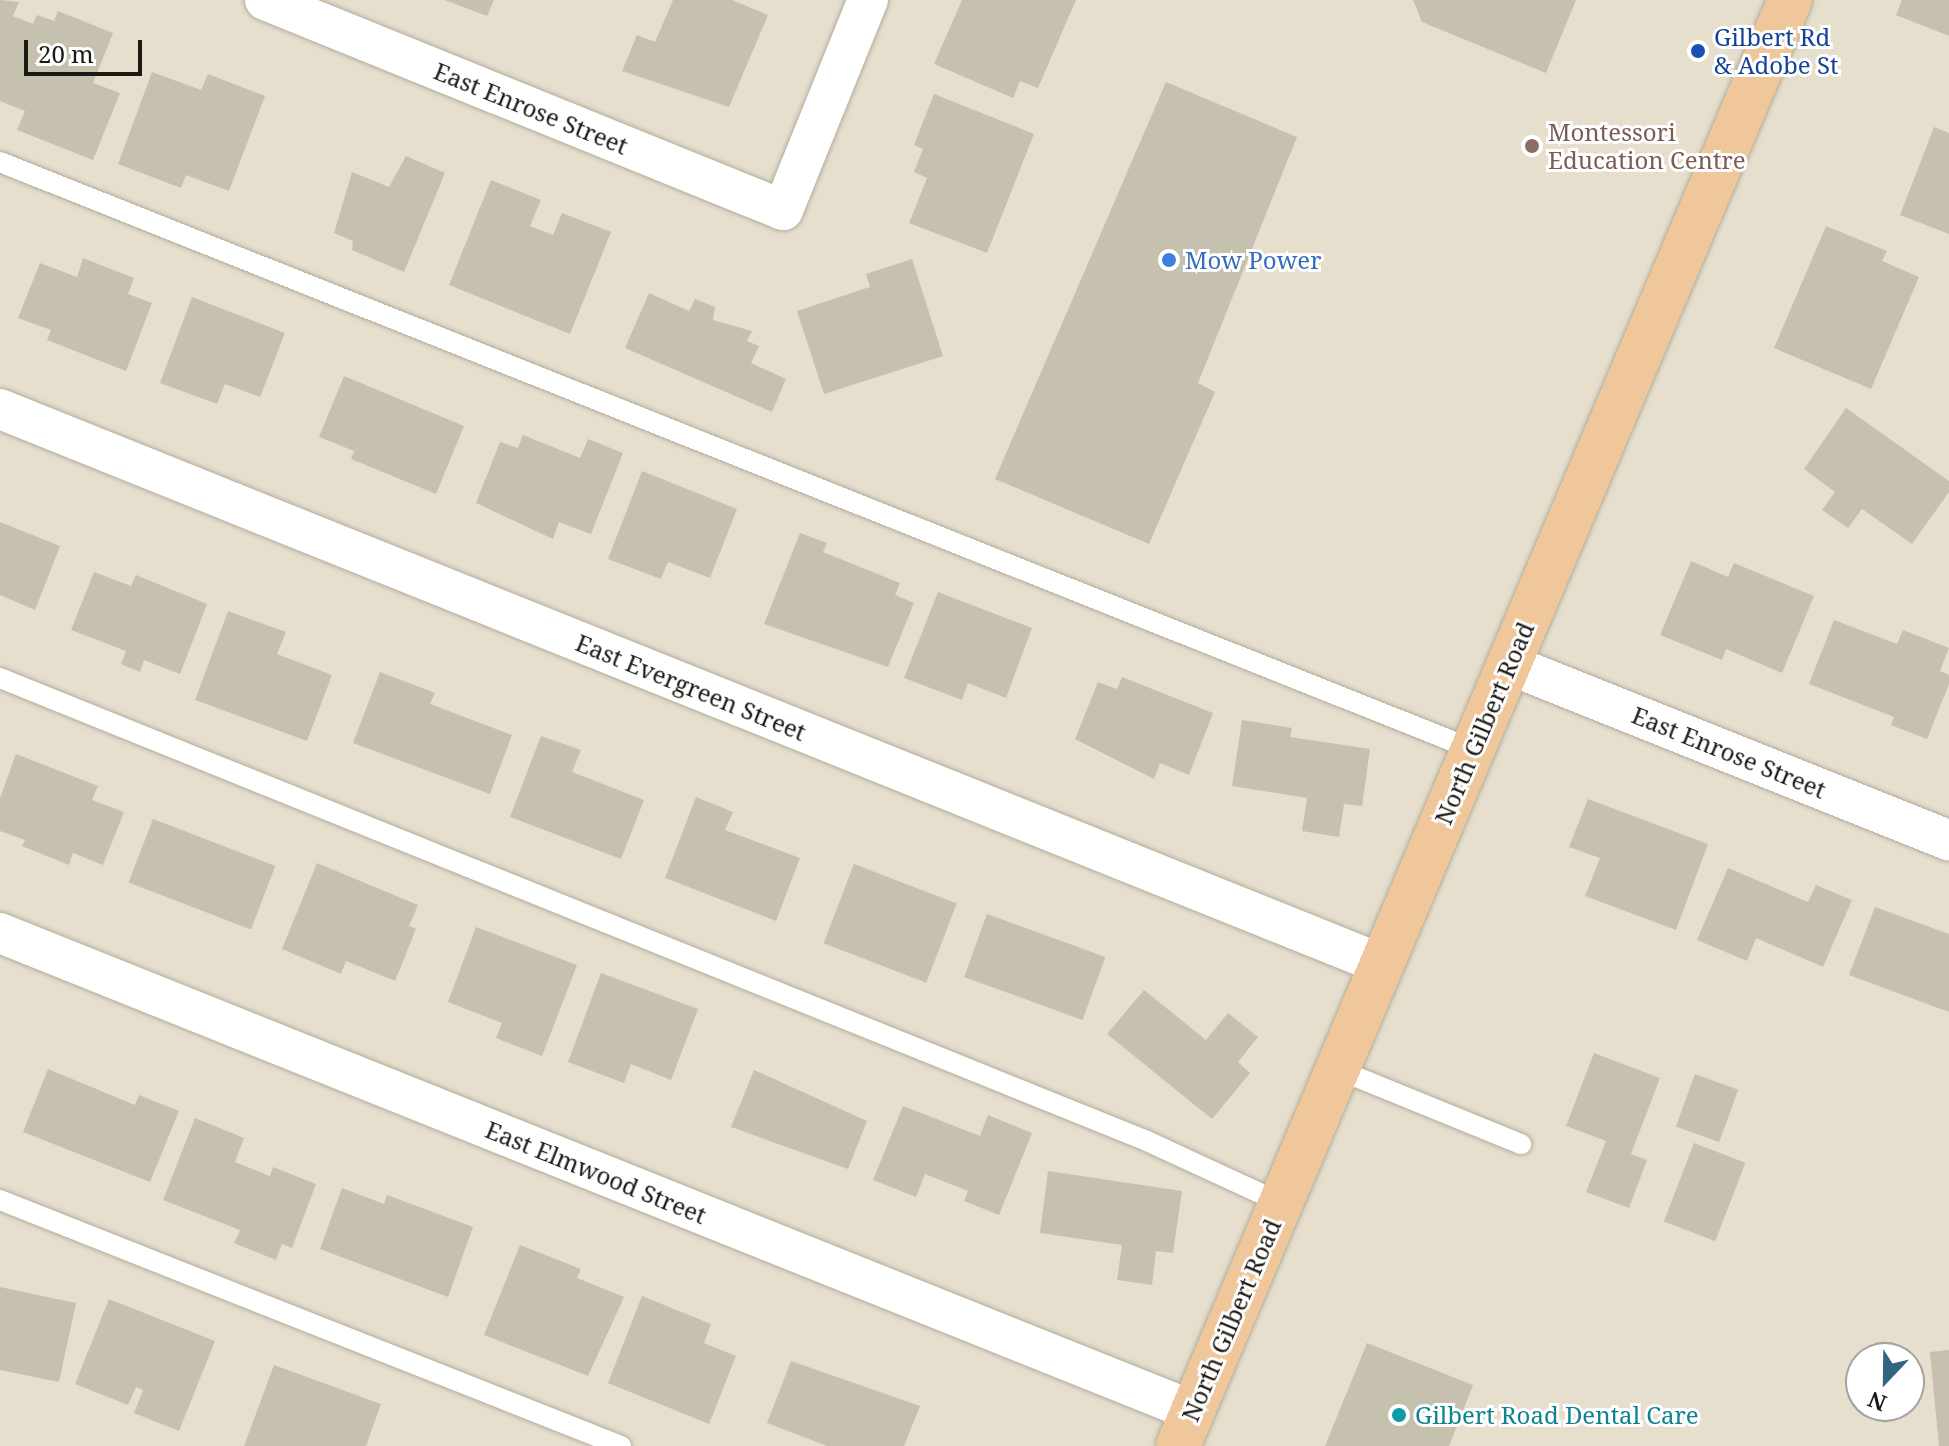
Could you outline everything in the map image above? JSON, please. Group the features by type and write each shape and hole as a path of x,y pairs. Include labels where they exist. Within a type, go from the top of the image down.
{"main road":[{"name":"North Gilbert Road","path":"1185,1428 1790,0"}],"street":[{"name":"East Enrose Street","path":"275,2 783,210 868,0"},
{"name":"East Evergreen Street","path":"0,409 1381,964"},
{"name":"East Enrose Street","path":"1508,664 1949,840"},
{"name":"East Elmwood Street","path":"0,933 1185,1428"}],"lane":[{"path":"0,162 1472,749"},
{"path":"0,678 1147,1141 1281,1203"},
{"path":"1337,1069 1521,1144"},
{"path":"0,1200 621,1446"}],"building":[{"path":"0,0 19,2 13,16 33,24 37,15 54,21 58,11 113,33 93,83 120,93 93,160 17,130 25,111 0,101"},
{"path":"445,0 494,0 487,16"},
{"path":"673,0 732,0 768,15 729,107 622,71 637,35 655,42"},
{"path":"962,0 1076,0 1038,88 1020,81 1013,98 934,64"},
{"path":"1413,0 1576,0 1546,73 1422,22"},
{"path":"1902,0 1949,0 1949,36 1896,15"},
{"path":"152,72 201,90 208,74 265,96 229,191 186,175 181,188 118,164"},
{"name":"Mow Power","path":"1166,82 1297,137 1198,383 1215,392 1149,544 995,479"},
{"path":"934,94 1034,134 987,253 909,223 927,178 914,172 923,149 914,145"},
{"path":"1934,127 1949,133 1949,234 1900,215"},
{"path":"406,156 445,173 404,272 352,250 353,241 334,233 352,172 389,187"},
{"path":"491,180 541,200 530,226 553,235 562,213 611,232 570,334 449,285"},
{"path":"1826,226 1887,251 1882,261 1919,277 1871,389 1774,348"},
{"path":"83,258 134,278 128,294 152,303 126,371 47,340 51,330 18,318 40,263 77,277"},
{"path":"912,259 943,356 824,394 797,311 870,287 866,274"},
{"path":"649,293 689,311 695,299 715,307 713,320 752,331 747,341 759,346 751,363 786,379 772,412 625,348"},
{"path":"192,297 285,333 260,397 225,384 217,404 160,383"},
{"path":"344,376 464,426 436,494 351,459 354,451 319,437"},
{"path":"1846,408 1949,481 1949,492 1912,544 1862,509 1848,528 1822,510 1835,492 1804,469"},
{"path":"523,435 580,458 588,439 623,453 591,534 559,522 553,539 476,503 500,442 518,448"},
{"path":"642,471 737,509 710,578 668,562 661,579 608,559"},
{"path":"0,522 60,546 35,610 0,595"},
{"path":"800,533 827,543 823,552 900,583 895,595 914,603 888,667 764,624"},
{"path":"1691,561 1728,577 1734,563 1814,596 1782,673 1726,649 1722,660 1660,635"},
{"path":"94,572 131,586 136,575 207,604 180,674 144,660 140,672 121,664 126,651 71,630"},
{"path":"938,592 1032,628 1006,698 968,683 962,700 904,678"},
{"path":"228,611 286,632 277,654 332,675 307,741 195,700"},
{"path":"1834,620 1897,644 1903,630 1949,648 1940,671 1949,675 1949,684 1927,739 1891,725 1894,717 1809,684"},
{"path":"380,672 435,693 430,704 512,735 490,794 353,743"},
{"path":"1122,677 1213,713 1189,775 1160,763 1154,779 1075,739 1098,682 1117,689"},
{"path":"1242,720 1292,728 1290,737 1370,749 1362,806 1344,804 1339,837 1302,831 1307,798 1232,786"},
{"path":"541,736 581,750 572,772 644,800 621,859 510,817"},
{"path":"16,754 98,786 92,800 124,812 103,865 73,853 69,865 22,846 25,840 0,831 0,798"},
{"path":"696,797 733,812 725,830 800,858 776,921 665,878"},
{"path":"1588,799 1708,844 1676,930 1585,896 1600,858 1569,847"},
{"path":"153,819 275,866 251,929 129,882"},
{"path":"317,863 418,905 409,926 416,929 395,981 346,961 341,974 282,949"},
{"path":"854,864 957,903 926,983 824,943"},
{"path":"1728,868 1808,902 1816,885 1852,900 1823,967 1756,938 1747,961 1697,940"},
{"path":"1875,907 1949,934 1949,1012 1849,975"},
{"path":"987,914 1105,957 1082,1020 964,977"},
{"path":"476,927 577,965 542,1056 496,1038 502,1023 448,1002"},
{"path":"601,973 698,1009 671,1080 631,1064 624,1083 568,1062"},
{"path":"1144,990 1206,1040 1228,1013 1258,1037 1238,1062 1250,1073 1212,1119 1107,1034"},
{"path":"1594,1053 1660,1078 1631,1154 1647,1160 1629,1208 1586,1192 1606,1141 1566,1126"},
{"path":"48,1069 135,1105 139,1095 179,1111 150,1182 23,1132"},
{"path":"754,1070 867,1121 848,1169 731,1127"},
{"path":"1695,1074 1738,1090 1719,1142 1676,1127"},
{"path":"903,1106 980,1136 988,1115 1032,1133 999,1215 964,1201 968,1191 925,1174 916,1197 873,1180"},
{"path":"195,1118 244,1138 235,1162 270,1176 273,1167 316,1184 292,1248 282,1244 276,1260 234,1243 240,1230 163,1200"},
{"path":"1694,1143 1745,1163 1715,1241 1664,1221"},
{"path":"1048,1171 1182,1191 1173,1253 1156,1251 1152,1285 1117,1280 1122,1245 1040,1233"},
{"path":"342,1188 384,1204 387,1195 473,1227 448,1297 320,1249"},
{"path":"520,1245 581,1269 577,1278 624,1297 588,1376 484,1335"},
{"path":"0,1287 76,1303 59,1382 0,1370"},
{"path":"642,1296 711,1324 704,1343 736,1356 709,1424 608,1383"},
{"path":"109,1299 215,1341 179,1431 134,1413 143,1390 136,1387 128,1405 75,1384"},
{"name":"Gilbert Road Dental Care","path":"1367,1343 1473,1385 1449,1446 1325,1446"},
{"path":"1949,1350 1949,1446 1939,1446 1930,1352"},
{"path":"791,1361 920,1406 904,1446 827,1446 767,1423"},
{"path":"274,1365 381,1404 366,1446 244,1446"}],"place":[{"name":"Gilbert Rd & Adobe St","path":"1698,51"},
{"name":"Montessori Education Centre","path":"1532,146"},
{"name":"Mow Power","path":"1169,260"},
{"name":"Gilbert Road Dental Care","path":"1399,1415"}]}
